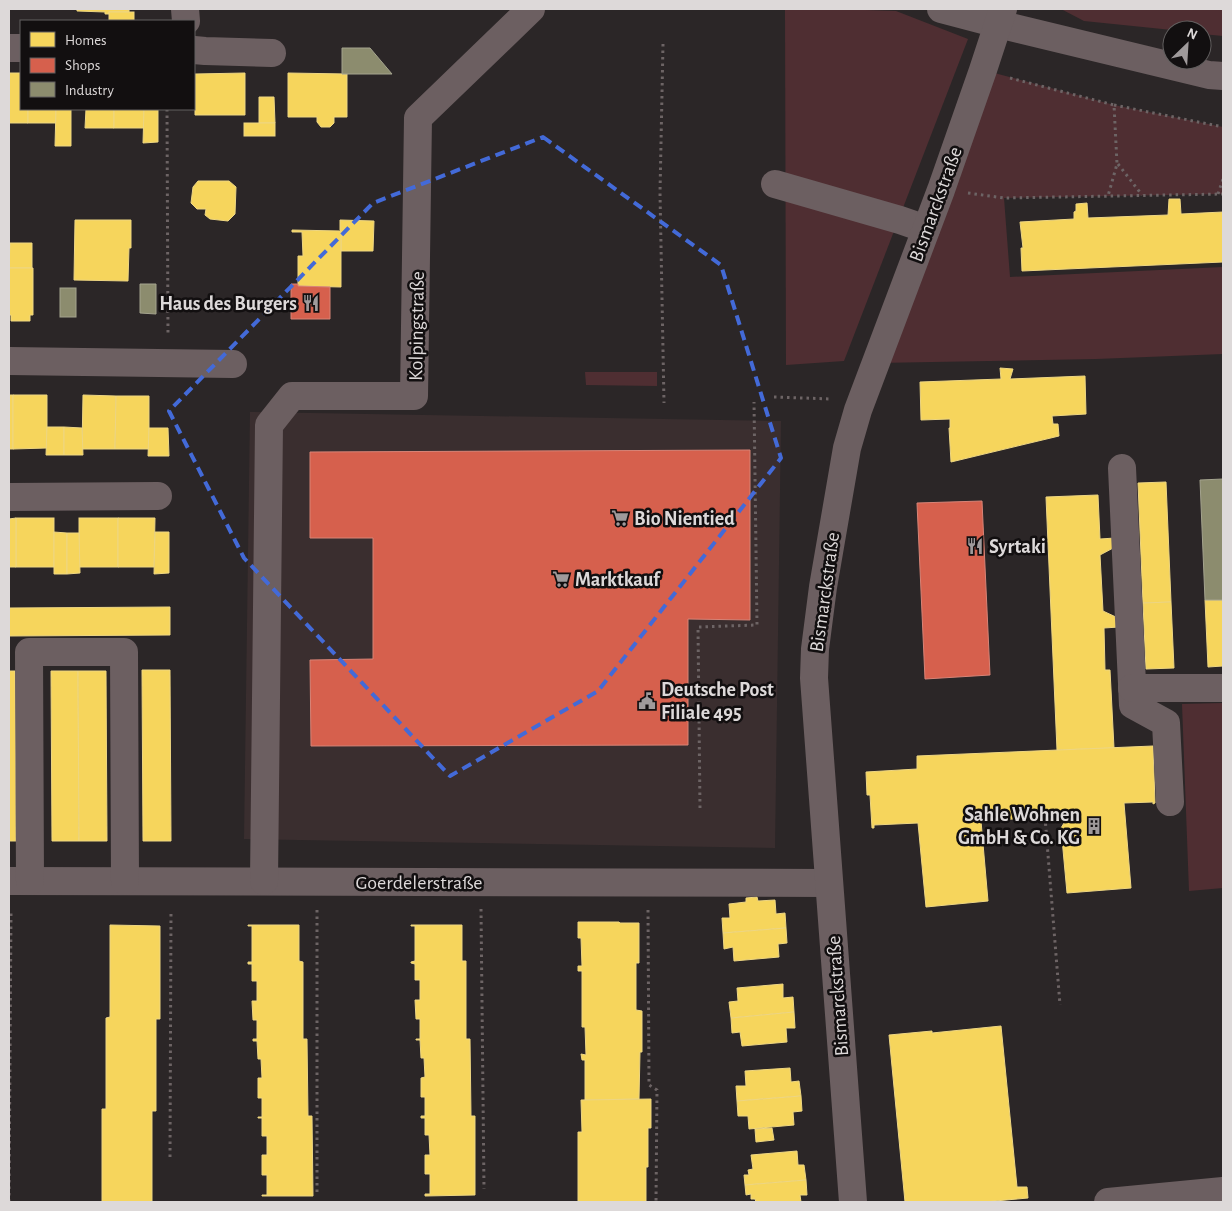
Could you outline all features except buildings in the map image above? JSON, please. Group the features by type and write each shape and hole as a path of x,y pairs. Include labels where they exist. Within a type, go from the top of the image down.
{"street":[{"name":"Kolpingstraße","path":"264,881 269,425 292,396 414,396 418,118 531,9"},
{"path":"941,9 1000,16 1209,75 1223,76"},
{"name":"Bismarckstraße","path":"853,1202 828,883 814,678 815,649 823,587 847,448 858,410 941,190 1000,16"},
{"path":"195,50 272,53"},
{"path":"775,184 900,220 926,230"},
{"path":"9,361 233,364"},
{"path":"1122,468 1133,705 1166,723 1170,802"},
{"path":"9,497 158,496"},
{"path":"17,881 29,652 124,652 125,882"},
{"path":"1132,688 1223,688"},
{"name":"Goerdelerstraße","path":"17,881 828,883"},
{"path":"1108,1202 1223,1191"}],"path":[{"path":"663,44 660,193 664,403"},
{"path":"983,70 1114,105 1223,127"},
{"path":"1108,196 1117,164 1114,105"},
{"path":"167,110 168,362"},
{"path":"1117,164 1142,195"},
{"path":"1218,194 1223,179"},
{"path":"941,190 1004,198 1223,194"},
{"path":"774,397 835,399"},
{"path":"700,808 698,627 757,625 754,402"},
{"path":"1046,817 1060,1005"},
{"path":"9,1202 17,881"},
{"path":"170,1157 171,882"},
{"path":"317,882 317,1192"},
{"path":"480,882 484,1188"},
{"path":"648,882 649,1085 657,1090 656,1202"}],"highlighted area":[{"path":"543,137 721,265 781,458 598,691 450,776 244,558 169,411 373,203"}],"shaded area":[{"path":"785,9 896,11 968,39 844,361 786,365"},
{"path":"1061,9 1223,9 1223,36 1212,35 1212,20 1162,20 1162,29 1084,21"},
{"path":"983,70 1114,105 1223,127 1223,194 1004,198 1010,277 1223,267 1223,354 1096,359 876,363"},
{"path":"585,372 657,372 657,386 586,385"},
{"path":"250,412 781,421 775,848 244,839"},
{"path":"1223,703 1223,888 1189,891 1182,704"}],"place":[{"name":"Haus des Burgers","path":"311,303"},
{"name":"Bio Nientied","path":"620,518"},
{"name":"Syrtaki","path":"975,546"},
{"name":"Marktkauf","path":"561,579"},
{"name":"Deutsche Post Filiale 495","path":"647,701"},
{"name":"Sahle Wohnen GmbH & Co. KG","path":"1094,826"}]}
